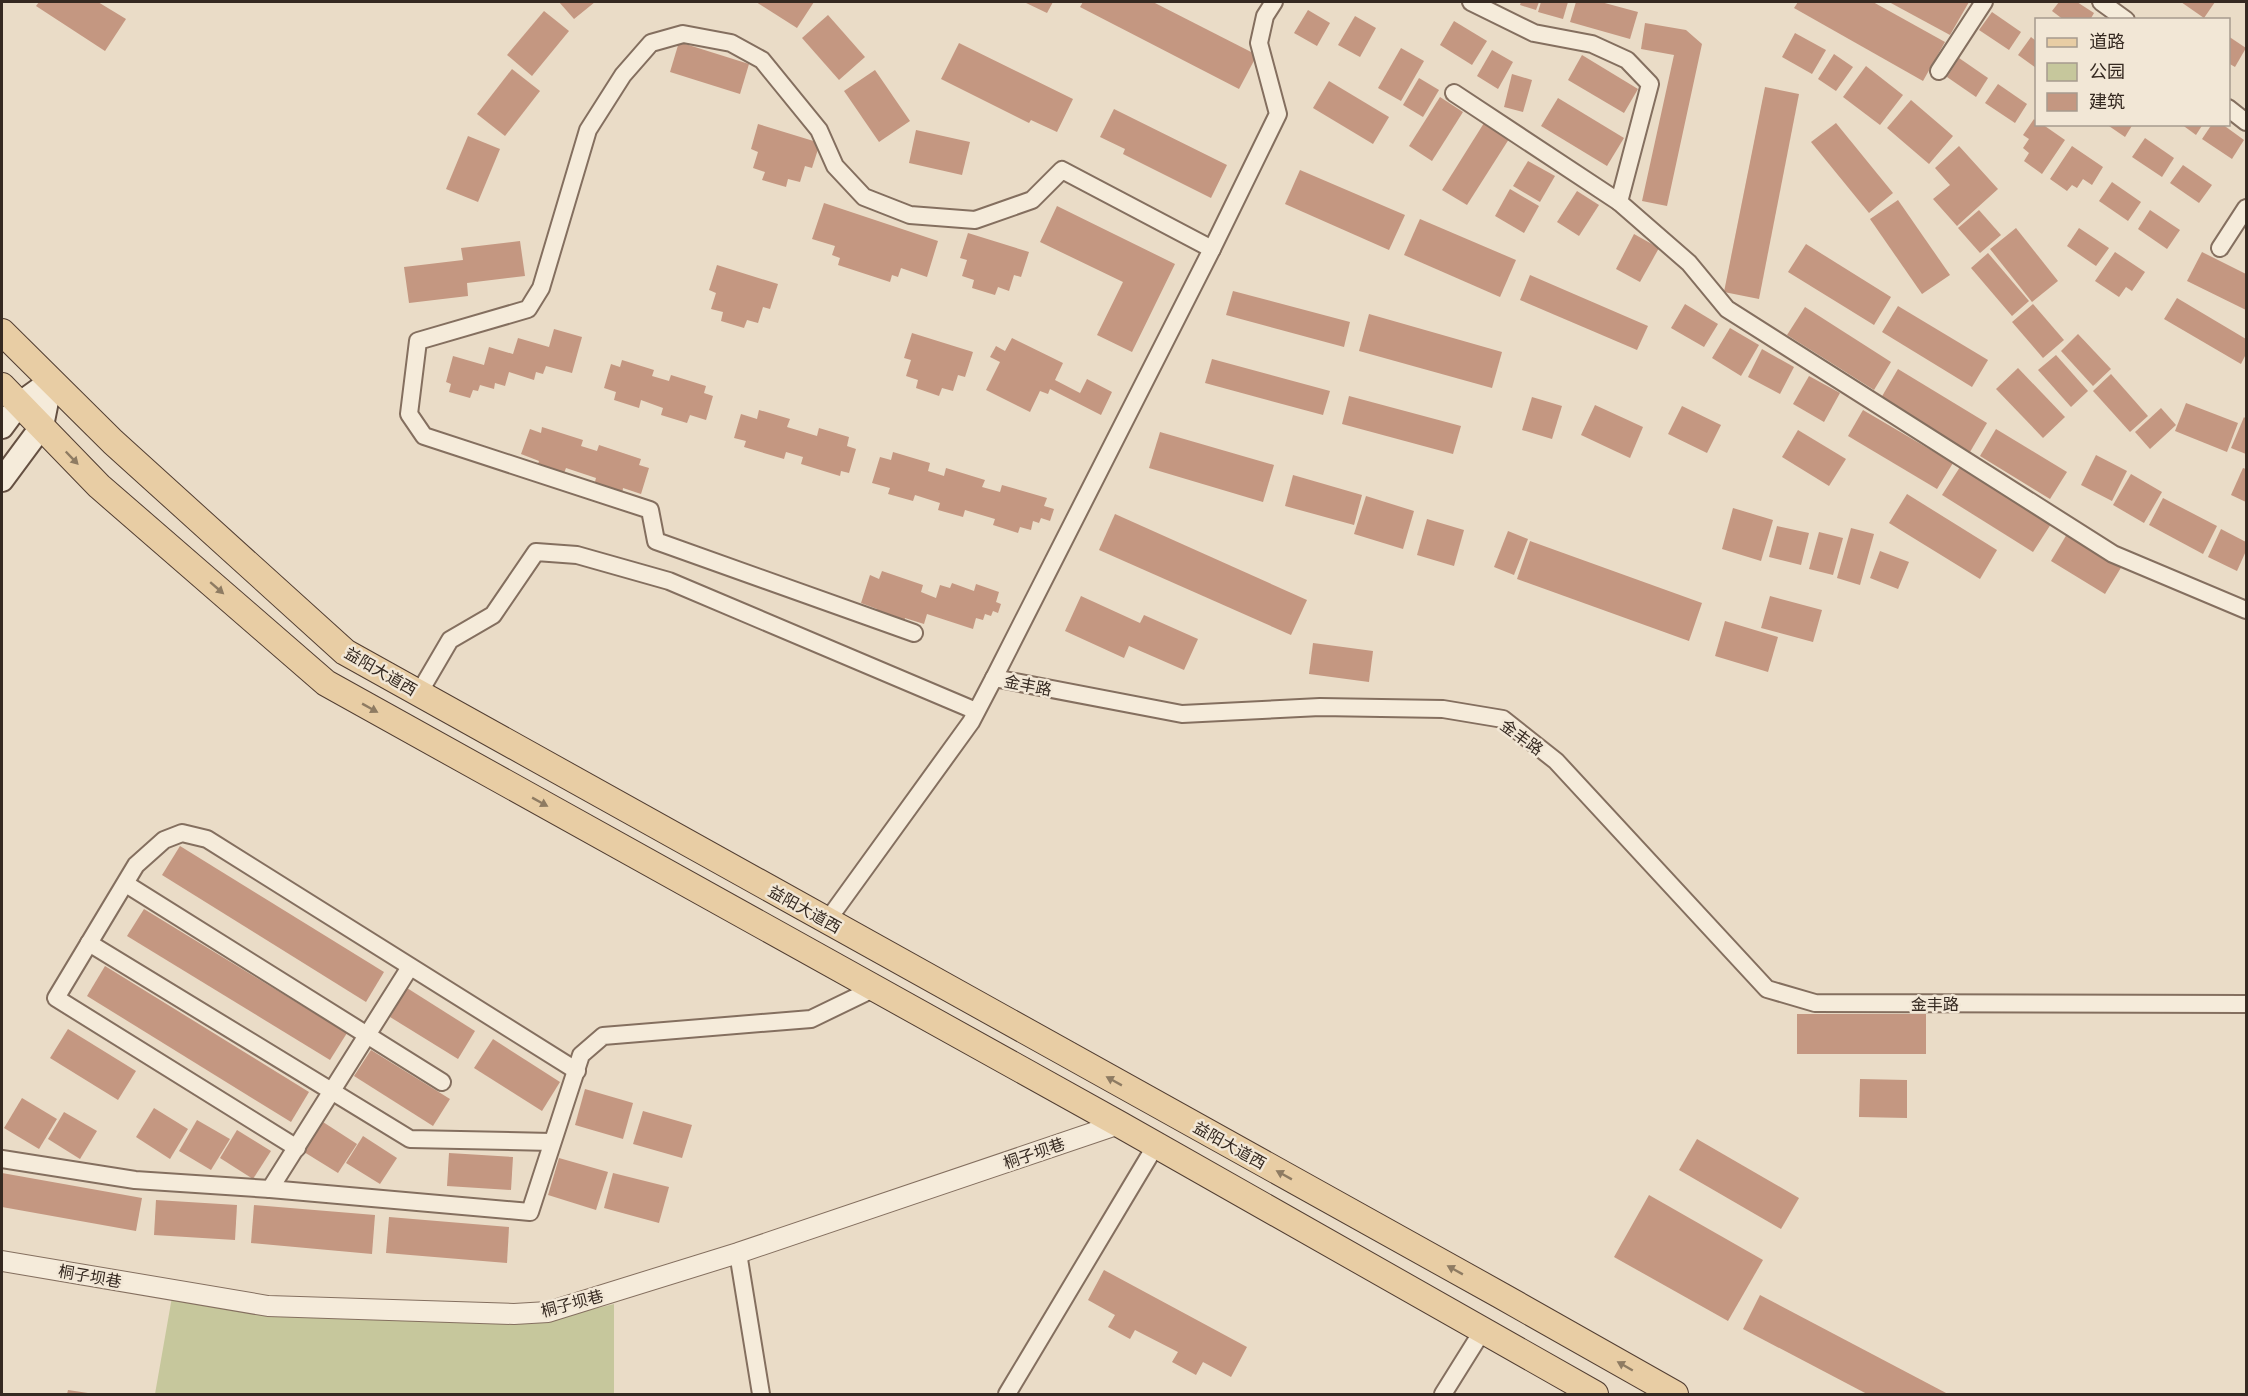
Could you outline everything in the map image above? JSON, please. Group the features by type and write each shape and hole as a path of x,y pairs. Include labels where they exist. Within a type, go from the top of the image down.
{"main road":[{"name":"益阳大道西","path":"2,332 113,442 345,652 1490,1289 1676,1395"},
{"path":"10,395 51,381"},
{"path":"2,480 42,426 51,381"},
{"path":"10,395 99,486 326,683 1119,1124 1595,1395"},
{"path":"2,427 10,395"}],"street":[{"path":"994,678 1278,114 1259,43 1265,16 1274,2"},
{"path":"1471,2 1534,33 1592,45 1627,60 1650,84 1619,202"},
{"path":"1939,71 1984,2"},
{"path":"2101,2 2123,18"},
{"path":"914,633 656,541 650,510 424,436 409,414 418,341 528,309 541,288 588,130 623,75 651,43 683,34 730,43 762,60 819,130 835,166 864,197 910,215 975,220 1032,200 1062,170 1212,249"},
{"path":"1454,93 1619,202 1689,263 1727,309 2113,554 2247,610"},
{"path":"2230,109 2247,122"},
{"path":"2220,248 2247,208"},
{"path":"419,693 450,640 493,615 536,552 577,555 669,582 976,711"},
{"name":"金丰路","path":"827,921 971,722 994,678 1182,714 1320,707 1443,709 1503,719 1556,761 1767,989 1815,1003 2247,1004"},
{"path":"297,1148 56,998 136,865 164,840 182,833 207,839 576,1071"},
{"path":"126,884 442,1082"},
{"path":"89,943 410,1139 552,1142"},
{"path":"270,1189 410,967"},
{"path":"2,1159 135,1180 270,1189 530,1212 581,1054 603,1036 811,1019 875,988"},
{"name":"桐子坝巷","path":"2,1261 268,1306 514,1314 548,1312 738,1253 1119,1124"},
{"path":"1007,1395 1156,1145"},
{"path":"738,1253 761,1395"},
{"path":"1443,1395 1483,1330"}],"green space":[{"path":"172,1297 274,1316 532,1324 614,1304 614,1394 155,1394"}],"building":[{"path":"39,2 98,2 126,19 105,51 36,6"},
{"path":"559,2 595,2 574,19"},
{"path":"756,2 814,2 797,28"},
{"path":"1024,2 1053,2 1047,13"},
{"path":"1083,2 1153,2 1257,55 1239,89 1080,7"},
{"path":"1521,2 1539,2 1536,10 1520,5"},
{"path":"1541,2 1568,2 1563,19 1538,12"},
{"path":"1576,2 1601,2 1638,12 1630,39 1570,22"},
{"path":"1798,2 1873,2 1945,42 1923,81 1794,8"},
{"path":"1889,2 1969,2 1950,35"},
{"path":"2059,2 2077,2 2094,13 2091,18 2061,18 2052,11"},
{"path":"2181,2 2215,2 2204,18"},
{"path":"1308,10 1330,23 1317,46 1294,33"},
{"path":"544,11 569,31 532,76 507,55"},
{"path":"1992,12 2021,32 2009,50 1979,30"},
{"path":"828,15 865,57 839,80 802,38"},
{"path":"1355,16 1376,28 1360,57 1338,45"},
{"path":"1454,21 1487,41 1472,65 1440,45"},
{"path":"1645,23 1686,30 1702,44 1667,206 1642,201 1674,55 1641,49"},
{"path":"1795,33 1826,50 1812,74 1782,57"},
{"path":"2031,37 2035,40 2035,67 2018,55"},
{"path":"2230,37 2246,48 2235,67 2230,64"},
{"path":"679,42 749,64 740,94 670,72"},
{"path":"959,43 1073,99 1057,132 1031,120 1029,123 941,79"},
{"path":"1401,48 1424,61 1401,101 1378,88"},
{"path":"1492,50 1513,62 1498,89 1477,76"},
{"path":"1834,54 1853,67 1836,91 1818,79"},
{"path":"1582,55 1638,89 1624,113 1568,80"},
{"path":"1959,58 1988,78 1976,97 1947,77"},
{"path":"1866,66 1903,95 1880,125 1843,97"},
{"path":"512,69 540,91 505,136 477,114"},
{"path":"875,70 910,121 879,142 844,91"},
{"path":"1512,74 1532,80 1523,112 1504,107"},
{"path":"1419,78 1439,90 1423,117 1403,105"},
{"path":"1329,81 1389,117 1373,144 1313,108"},
{"path":"1998,84 2027,104 2015,123 1985,103"},
{"path":"1765,87 1799,94 1759,299 1724,292"},
{"path":"1440,97 1463,112 1432,161 1409,146"},
{"path":"1558,98 1624,138 1607,166 1541,126"},
{"path":"1911,100 1953,136 1929,164 1887,128"},
{"path":"1114,109 1227,165 1211,198 1123,154 1125,149 1100,137"},
{"path":"2034,119 2035,126 2045,126 2065,140 2042,174 2024,161 2029,153 2023,148 2029,139 2023,135"},
{"path":"1484,123 1509,139 1467,205 1442,190"},
{"path":"1836,123 1893,193 1869,213 1811,142"},
{"path":"758,124 820,143 812,168 805,166 800,182 788,179 786,187 762,180 765,172 753,168 758,152 751,149"},
{"path":"2109,126 2132,126 2125,137"},
{"path":"2184,126 2202,126 2196,135"},
{"path":"2211,126 2225,126 2244,140 2232,159 2202,139"},
{"path":"916,130 970,142 962,175 909,163"},
{"path":"468,136 500,149 478,202 446,189"},
{"path":"2145,138 2174,158 2162,177 2132,157"},
{"path":"1959,146 1998,189 1957,226 1933,199 1950,185 1935,168"},
{"path":"2072,146 2103,167 2092,185 2083,179 2077,188 2072,185 2067,191 2050,179"},
{"path":"1528,161 1555,176 1540,202 1513,186"},
{"path":"2183,165 2212,185 2199,203 2170,183"},
{"path":"1300,170 1405,215 1389,250 1285,204"},
{"path":"2112,182 2141,202 2128,221 2099,201"},
{"path":"1510,189 1539,206 1524,233 1495,216"},
{"path":"1577,191 1599,205 1579,236 1557,222"},
{"path":"1898,200 1950,275 1922,294 1870,219"},
{"path":"824,203 938,241 927,277 901,268 898,277 892,275 890,282 838,265 840,258 832,255 835,246 812,239"},
{"path":"1057,206 1175,264 1132,352 1097,335 1123,282 1040,242"},
{"path":"1979,210 2001,235 1980,253 1958,228"},
{"path":"2150,210 2180,230 2167,249 2138,229"},
{"path":"1420,219 1516,260 1500,297 1404,255"},
{"path":"2016,228 2058,281 2032,302 1990,249"},
{"path":"2079,228 2109,248 2096,266 2067,246"},
{"path":"968,233 1029,252 1021,277 1014,275 1009,291 998,287 995,295 972,288 974,280 962,276 967,260 960,258"},
{"path":"1634,234 1659,248 1640,282 1616,269"},
{"path":"520,241 525,276 467,283 468,296 409,303 404,267 463,260 461,248"},
{"path":"1806,244 1891,297 1874,325 1788,272"},
{"path":"2115,252 2145,272 2132,291 2126,287 2119,297 2095,281"},
{"path":"2202,252 2246,274 2246,310 2187,281"},
{"path":"1988,253 2029,301 2012,316 1971,268"},
{"path":"717,265 778,284 770,309 763,307 758,323 747,320 744,328 721,321 723,312 711,309 716,293 709,290"},
{"path":"1530,275 1648,326 1637,350 1520,300"},
{"path":"1233,291 1350,322 1344,347 1226,315"},
{"path":"2177,298 2246,339 2246,354 2241,364 2164,319"},
{"path":"1685,304 1718,324 1704,347 1671,328"},
{"path":"2033,304 2064,340 2043,358 2012,322"},
{"path":"1898,306 1988,360 1972,387 1882,332"},
{"path":"1805,307 1891,362 1874,390 1787,335"},
{"path":"1369,314 1502,352 1492,388 1359,351"},
{"path":"1730,328 1759,345 1741,376 1712,358"},
{"path":"554,329 582,337 572,373 546,366 543,374 536,372 534,380 509,372 505,386 495,383 494,389 480,385 478,391 473,390 470,398 449,392 451,384 446,382 453,356 484,365 489,347 513,354 518,338 549,347"},
{"path":"912,333 973,352 965,377 958,375 953,391 942,388 939,396 916,388 918,380 906,376 911,360 904,358"},
{"path":"2078,334 2111,369 2093,386 2061,351"},
{"path":"1012,338 1063,363 1055,380 1080,393 1087,379 1112,392 1101,415 1050,389 1048,394 1040,391 1030,412 986,390 1000,362 990,357 996,346 1005,351"},
{"path":"1762,349 1794,367 1780,394 1748,377"},
{"path":"2056,355 2088,391 2071,407 2038,370"},
{"path":"1212,359 1330,391 1323,415 1205,383"},
{"path":"622,360 654,370 652,376 669,381 671,375 706,386 704,393 713,396 706,420 690,415 687,423 661,415 663,408 641,400 639,408 614,400 616,392 604,388 611,364 620,367"},
{"path":"2018,368 2065,417 2043,438 1996,389"},
{"path":"1898,369 1987,423 1970,452 1881,398"},
{"path":"2111,374 2148,416 2130,432 2093,391"},
{"path":"1809,376 1840,393 1824,422 1793,404"},
{"path":"1349,396 1461,426 1453,454 1342,424"},
{"path":"1532,397 1562,406 1552,439 1522,430"},
{"path":"2186,403 2238,423 2227,452 2175,431"},
{"path":"1595,405 1643,427 1630,458 1581,435"},
{"path":"1682,406 1721,425 1707,453 1668,434"},
{"path":"2161,408 2176,425 2150,449 2135,432"},
{"path":"759,410 790,419 787,427 817,436 819,428 849,437 847,446 856,449 849,473 841,471 840,476 801,464 803,457 786,452 784,459 744,447 746,441 734,438 741,414 757,419"},
{"path":"1863,410 1953,463 1937,489 1848,436"},
{"path":"2244,417 2246,419 2246,454 2231,448"},
{"path":"542,427 583,440 581,446 597,451 599,445 641,459 639,465 649,468 641,494 623,488 622,495 594,486 596,478 566,468 563,476 537,467 539,461 521,454 530,429 541,433"},
{"path":"1996,429 2067,472 2050,499 1980,456"},
{"path":"1798,430 1846,459 1829,486 1782,457"},
{"path":"1160,432 1274,465 1263,502 1149,468"},
{"path":"893,452 930,463 928,471 944,476 946,468 985,480 982,487 1000,492 1002,485 1047,498 1044,506 1054,509 1050,521 1041,518 1039,523 1033,521 1031,530 1020,527 1018,533 993,525 995,519 965,510 963,517 938,510 940,503 915,495 913,501 888,494 890,488 872,483 880,457 891,460"},
{"path":"2096,455 2127,471 2112,501 2081,485"},
{"path":"1960,467 2051,524 2033,552 1942,495"},
{"path":"2243,468 2246,469 2246,502 2231,495"},
{"path":"2131,474 2162,492 2144,523 2113,505"},
{"path":"1293,475 1362,495 1354,525 1285,506"},
{"path":"1907,494 1997,550 1980,579 1889,523"},
{"path":"1366,496 1414,511 1403,549 1354,534"},
{"path":"2163,498 2217,526 2203,554 2149,525"},
{"path":"1733,508 1773,520 1761,561 1722,549"},
{"path":"1115,514 1307,600 1291,635 1099,550"},
{"path":"1427,519 1464,530 1454,566 1417,555"},
{"path":"1777,526 1809,533 1801,565 1769,557"},
{"path":"1851,528 1874,534 1860,585 1837,578"},
{"path":"2221,529 2246,542 2246,551 2237,571 2208,557"},
{"path":"1508,531 1528,539 1514,575 1494,567"},
{"path":"1819,532 1843,538 1833,575 1809,569"},
{"path":"2067,534 2122,566 2105,594 2051,561"},
{"path":"1530,541 1702,603 1689,641 1517,579"},
{"path":"1880,551 1909,562 1898,589 1870,578"},
{"path":"882,571 923,585 921,592 936,598 940,585 950,588 952,583 974,591 976,584 999,592 996,602 1001,604 998,613 993,611 991,616 985,614 983,620 976,618 973,629 927,614 924,624 905,618 904,623 876,613 877,609 861,603 870,575 879,579"},
{"path":"1081,596 1140,623 1144,615 1198,639 1184,670 1129,646 1124,658 1065,631"},
{"path":"1770,596 1822,610 1813,642 1761,628"},
{"path":"1725,621 1778,637 1768,672 1715,656"},
{"path":"1313,643 1373,651 1369,682 1309,674"},
{"path":"180,846 384,972 366,1002 162,875"},
{"path":"144,909 347,1033 330,1060 127,936"},
{"path":"105,966 309,1092 291,1122 87,996"},
{"path":"407,988 475,1031 458,1059 390,1017"},
{"path":"1797,1014 1926,1014 1926,1054 1797,1054"},
{"path":"68,1029 136,1071 118,1100 50,1058"},
{"path":"493,1039 560,1082 542,1111 474,1068"},
{"path":"371,1050 450,1099 433,1126 354,1076"},
{"path":"1860,1079 1907,1080 1907,1118 1859,1117"},
{"path":"585,1089 633,1103 623,1139 575,1125"},
{"path":"22,1098 57,1119 39,1149 4,1128"},
{"path":"154,1108 188,1129 170,1159 136,1137"},
{"path":"643,1111 692,1125 682,1158 633,1144"},
{"path":"64,1112 97,1131 80,1159 48,1139"},
{"path":"197,1120 230,1139 211,1170 179,1151"},
{"path":"323,1122 357,1144 338,1173 304,1152"},
{"path":"237,1130 271,1151 253,1179 220,1158"},
{"path":"363,1136 397,1158 380,1184 346,1163"},
{"path":"1697,1139 1799,1198 1781,1229 1679,1170"},
{"path":"449,1153 513,1157 511,1190 447,1186"},
{"path":"559,1158 608,1172 596,1210 548,1195"},
{"path":"2,1173 142,1198 136,1231 2,1207"},
{"path":"613,1173 669,1187 659,1223 604,1208"},
{"path":"1649,1195 1763,1260 1728,1321 1614,1257"},
{"path":"156,1200 237,1205 235,1240 154,1235"},
{"path":"254,1205 375,1215 372,1254 251,1243"},
{"path":"389,1217 509,1227 507,1263 386,1253"},
{"path":"1104,1270 1247,1347 1231,1377 1203,1362 1196,1375 1172,1362 1178,1352 1135,1330 1130,1339 1108,1327 1115,1315 1088,1300"},
{"path":"1760,1295 1948,1394 1867,1394 1743,1329"},
{"path":"68,1390 88,1393 88,1394 67,1394"}]}
